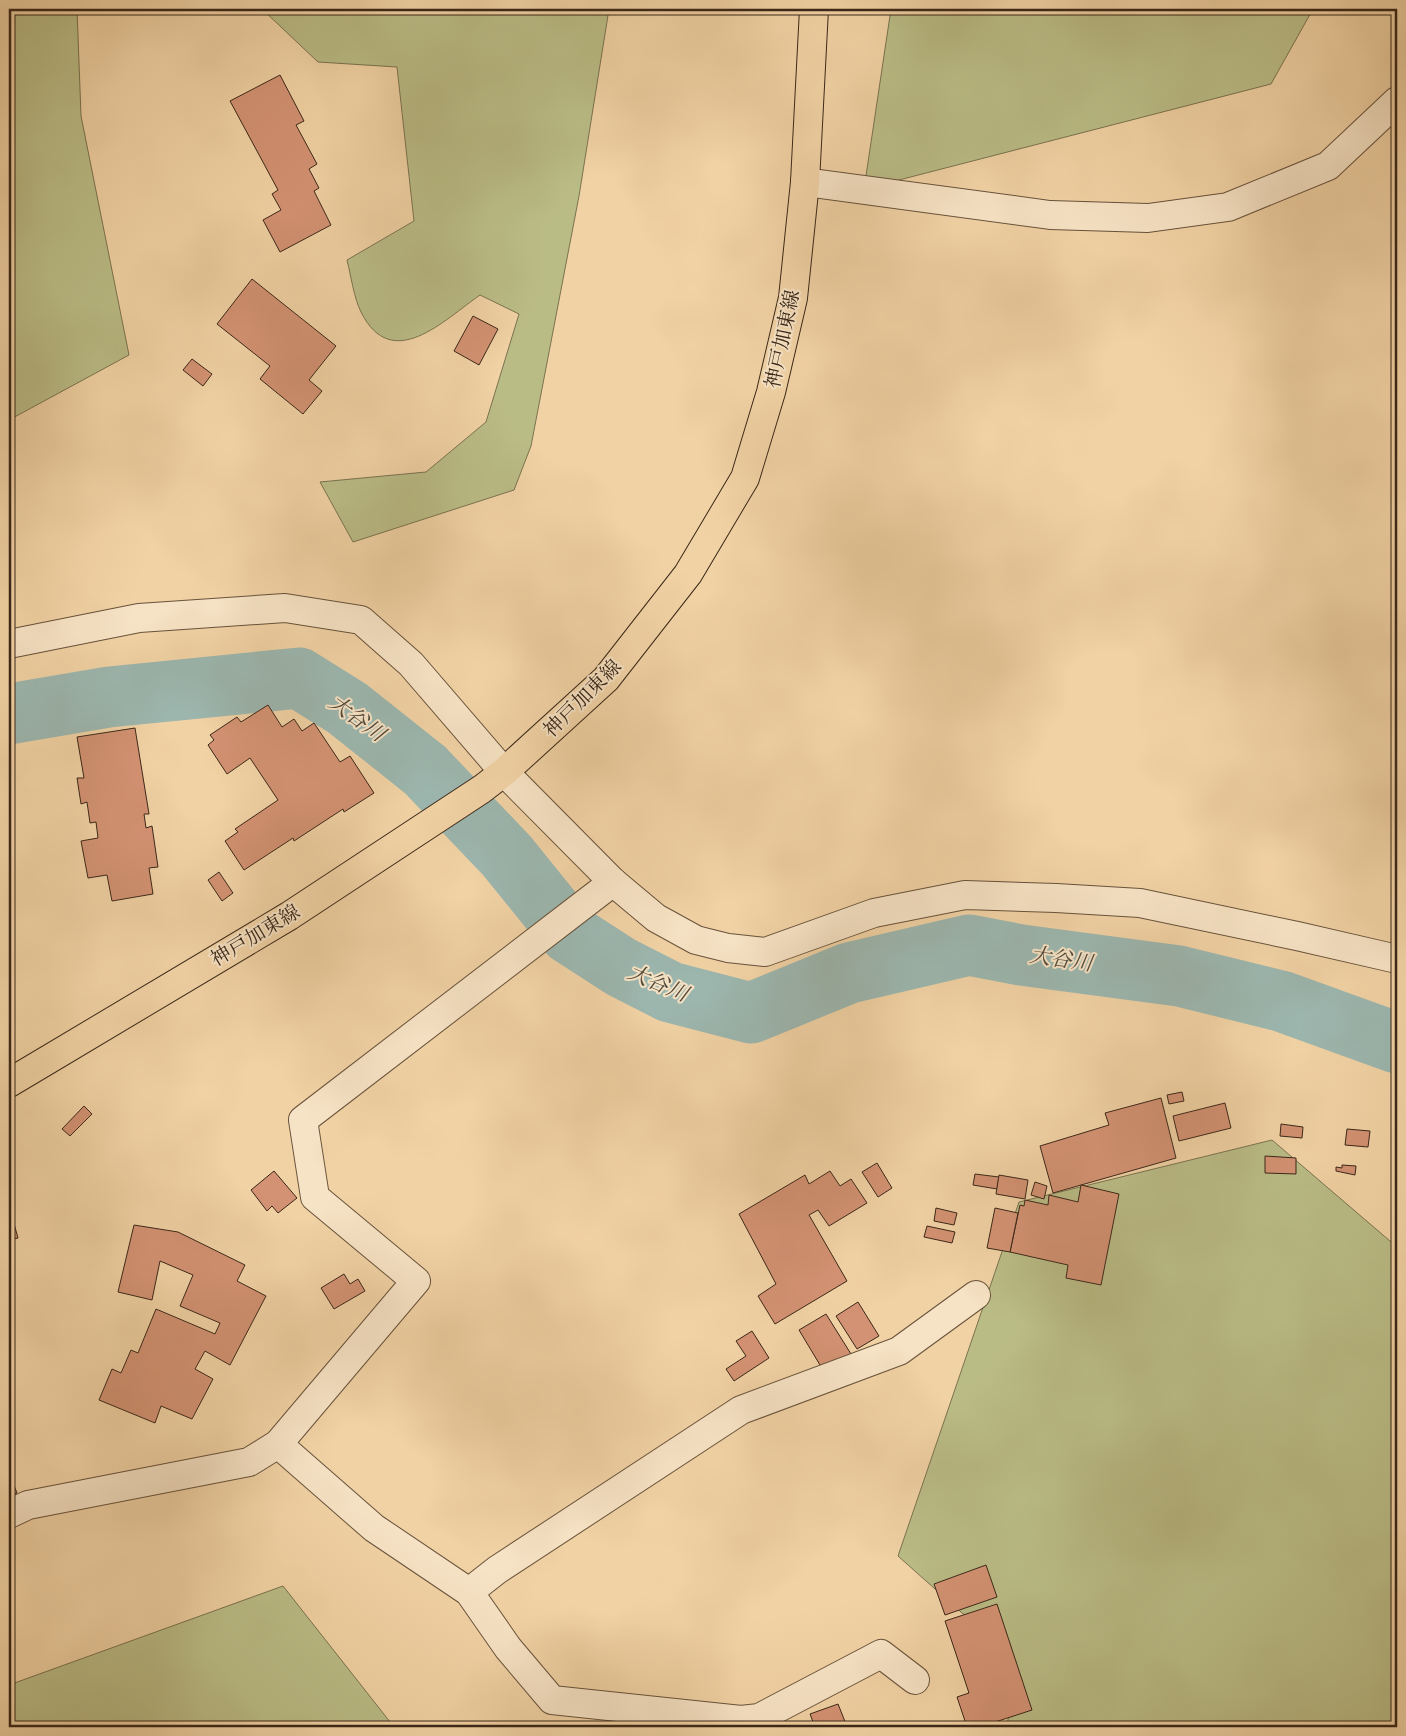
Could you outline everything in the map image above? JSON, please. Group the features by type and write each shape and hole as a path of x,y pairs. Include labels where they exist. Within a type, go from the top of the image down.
{"main road":[{"name":"神戸加東線","path":"9,1083 288,916 438,820 482,789 504,772 606,679 688,574 745,478 771,392 793,298 805,182 814,9"}],"street":[{"path":"805,182 1050,215 1148,218 1228,207 1328,166 1397,101"},
{"path":"9,644 139,618 285,608 361,620 411,664 604,889 696,940 728,948 765,952 874,913 966,895 1140,903 1397,959"},
{"path":"9,1514 28,1505 248,1462 278,1444 416,1281 315,1197 303,1120 604,889"},
{"path":"469,1592 497,1570 741,1410 899,1351 976,1295"},
{"path":"278,1444 374,1528 469,1592 508,1648 552,1700 741,1720 759,1718 881,1654 915,1680"}],"green space":[{"path":"9,9 77,9 81,116 129,355 9,420"},
{"path":"262,9 609,9 579,196 531,446 514,490 353,542 320,482 426,472 486,422 519,314 480,295 435,328 419,336 403,340 388,339 374,330 361,312 347,260 414,221 397,67 318,62"},
{"path":"891,9 1313,9 1271,84 864,189"},
{"path":"1272,1140 1397,1247 1397,1727 1007,1727 1016,1661 898,1556 1019,1202"},
{"path":"283,1586 394,1727 9,1727 9,1685"}],"building":[{"path":"280,75 304,121 296,125 317,164 309,169 319,188 314,191 331,225 280,252 263,220 281,210 272,194 278,190 230,101"},
{"path":"252,279 336,346 309,380 322,391 303,414 260,379 270,366 217,324"},
{"path":"473,316 498,329 479,365 454,351"},
{"path":"192,359 212,374 203,386 183,370"},
{"path":"268,705 282,727 294,719 302,731 314,723 340,762 350,756 374,793 344,812 343,809 294,841 293,838 244,870 225,841 238,832 235,829 278,800 250,758 227,774 208,745 214,740 210,735 237,717 241,722"},
{"path":"135,728 149,814 144,814 146,828 152,826 158,867 149,868 153,894 112,901 107,875 88,878 81,841 98,838 96,822 90,823 87,802 81,804 77,778 84,778 77,737"},
{"path":"219,872 233,893 222,901 208,880"},
{"path":"1182,1092 1184,1101 1169,1104 1167,1095"},
{"path":"1161,1098 1176,1158 1053,1193 1040,1146 1109,1125 1105,1113"},
{"path":"1225,1103 1231,1128 1179,1141 1173,1116"},
{"path":"84,1106 92,1114 70,1136 62,1129"},
{"path":"1281,1124 1303,1127 1302,1138 1280,1136"},
{"path":"1347,1129 1370,1131 1368,1147 1345,1145"},
{"path":"1265,1156 1296,1158 1296,1174 1265,1173"},
{"path":"877,1163 892,1188 878,1197 862,1172"},
{"path":"1342,1165 1356,1166 1355,1175 1336,1171 1336,1167 1342,1168"},
{"path":"274,1171 297,1198 278,1213 272,1206 267,1211 251,1190"},
{"path":"830,1171 840,1186 851,1179 867,1203 829,1226 818,1210 809,1215 847,1281 775,1324 758,1296 776,1284 739,1214 805,1175 809,1184"},
{"path":"975,1174 999,1177 997,1189 973,1185"},
{"path":"999,1175 1028,1180 1025,1199 996,1194"},
{"path":"1035,1182 1047,1186 1044,1199 1031,1195"},
{"path":"1081,1185 1119,1194 1101,1285 1066,1278 1068,1265 1010,1252 1020,1205 1024,1206 1025,1200 1048,1205 1049,1195 1078,1202"},
{"path":"9,1206 18,1238 9,1240"},
{"path":"936,1208 957,1213 954,1225 934,1221"},
{"path":"995,1208 1018,1213 1010,1252 987,1248"},
{"path":"134,1225 178,1232 245,1265 237,1281 266,1296 230,1365 205,1351 195,1369 213,1379 192,1419 161,1406 155,1423 99,1400 112,1369 121,1373 131,1350 138,1353 156,1309 215,1334 220,1323 180,1306 193,1275 160,1261 152,1300 118,1292"},
{"path":"927,1226 955,1232 952,1243 924,1237"},
{"path":"344,1274 350,1284 358,1279 365,1291 334,1309 321,1288"},
{"path":"858,1302 879,1336 857,1349 836,1316"},
{"path":"826,1314 851,1354 823,1370 799,1330"},
{"path":"752,1331 769,1358 734,1381 726,1369 746,1356 736,1341"},
{"path":"9,1473 17,1493 9,1496"},
{"path":"986,1565 997,1597 945,1615 934,1584"},
{"path":"997,1604 1032,1710 980,1727 967,1727 957,1697 969,1693 945,1621"},
{"path":"838,1704 846,1724 837,1727 815,1727 810,1714"}],"waterway":[{"name":"大谷川","path":"9,714 109,697 299,678 347,708 425,770 507,856 570,934 621,967 670,992 751,1013 849,973 969,945 1021,955 1179,976 1281,1001 1397,1043"}]}
